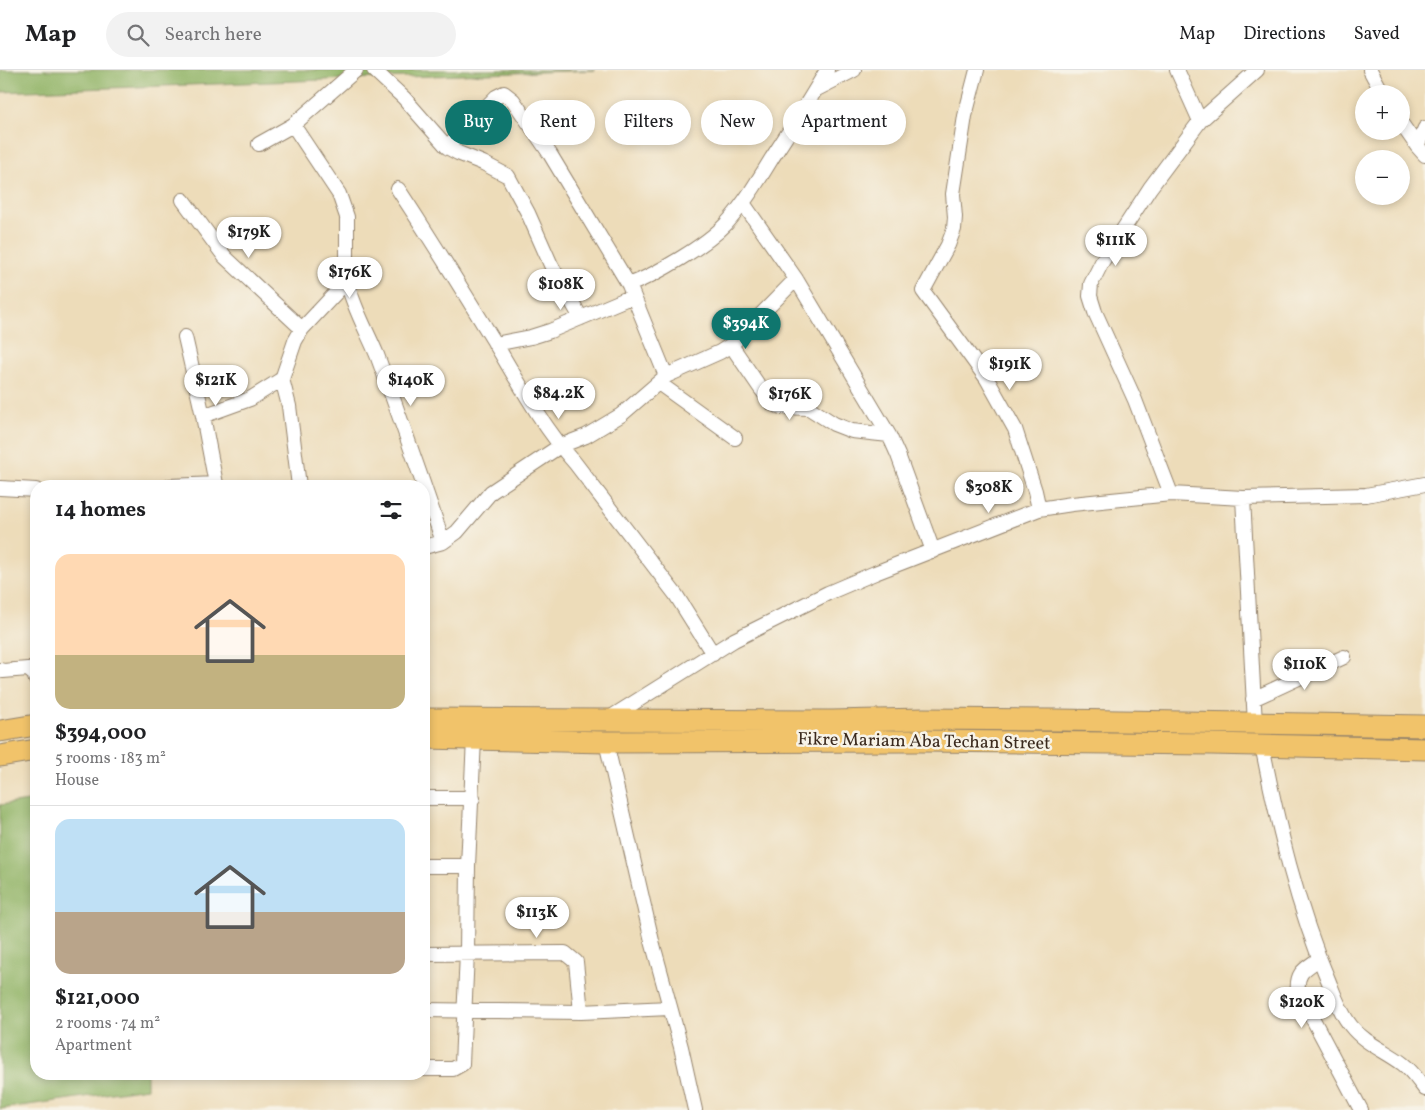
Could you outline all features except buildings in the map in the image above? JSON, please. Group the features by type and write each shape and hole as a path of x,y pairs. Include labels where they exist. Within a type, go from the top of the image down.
{"main road":[{"name":"Fikre Mariam Aba Techan Street","path":"430,719 832,721 923,719 1425,726"},
{"path":"0,732 30,726"},
{"name":"Fikre Mariam Aba Techan Street","path":"430,738 606,742 919,741 1425,749"},
{"path":"0,756 30,751"}],"street":[{"path":"259,144 293,124 356,70"},
{"path":"374,70 404,98 447,146 458,154 490,166 508,176 528,213 551,266 580,318"},
{"path":"495,344 531,337 580,318 631,291 646,278 714,235 726,224 743,203 827,70"},
{"path":"816,90 854,70"},
{"path":"977,70 965,116 953,194 954,229 948,245 924,291 987,379 1015,429 1035,491 1039,510"},
{"path":"1177,70 1200,120"},
{"path":"1370,70 1378,85"},
{"path":"1171,494 1135,400 1095,312 1090,296 1091,284 1102,262 1150,188 1200,120 1250,72"},
{"path":"447,146 496,97 504,94 513,100 550,154 631,291 663,380 735,438"},
{"path":"293,124 339,194 347,217 347,281 350,296 373,345 422,480"},
{"path":"1421,151 1425,128"},
{"path":"1410,136 1421,151"},
{"path":"398,189 435,245 532,405 560,446 676,595 712,654"},
{"path":"184,200 225,257 302,329"},
{"path":"743,203 796,279 889,435 934,551"},
{"path":"430,545 442,542 457,532 491,492 560,446 586,436 614,419 663,380 731,345 796,279"},
{"path":"298,480 289,406 282,379 295,341 302,329 347,281"},
{"path":"185,336 215,480"},
{"path":"731,345 761,390 773,404 781,407 809,408 834,424 852,431 889,435"},
{"path":"203,416 250,399 282,379"},
{"path":"604,721 734,640 828,593 1039,510 1072,504 1171,494 1243,498 1366,495 1419,485 1425,474"},
{"path":"0,488 30,490"},
{"path":"1243,498 1255,724"},
{"path":"430,505 442,542"},
{"path":"1253,699 1344,657"},
{"path":"0,670 28,669 30,671"},
{"path":"430,1069 453,1069 462,1064 474,739"},
{"path":"606,742 652,942 695,1110"},
{"path":"1262,746 1279,829 1319,959 1342,1012 1350,1025 1359,1034 1403,1064 1415,1075 1425,1090"},
{"path":"430,798 472,798"},
{"path":"430,866 468,866"},
{"path":"430,954 565,953 576,962 581,1012"},
{"path":"1319,959 1302,971 1297,981 1298,991 1361,1110"},
{"path":"430,1010 581,1012 670,1008"}],"green space":[{"path":"0,70 595,70 0,92"},
{"path":"30,801 30,1080 147,1080 147,1088 0,1109 0,805"}]}
